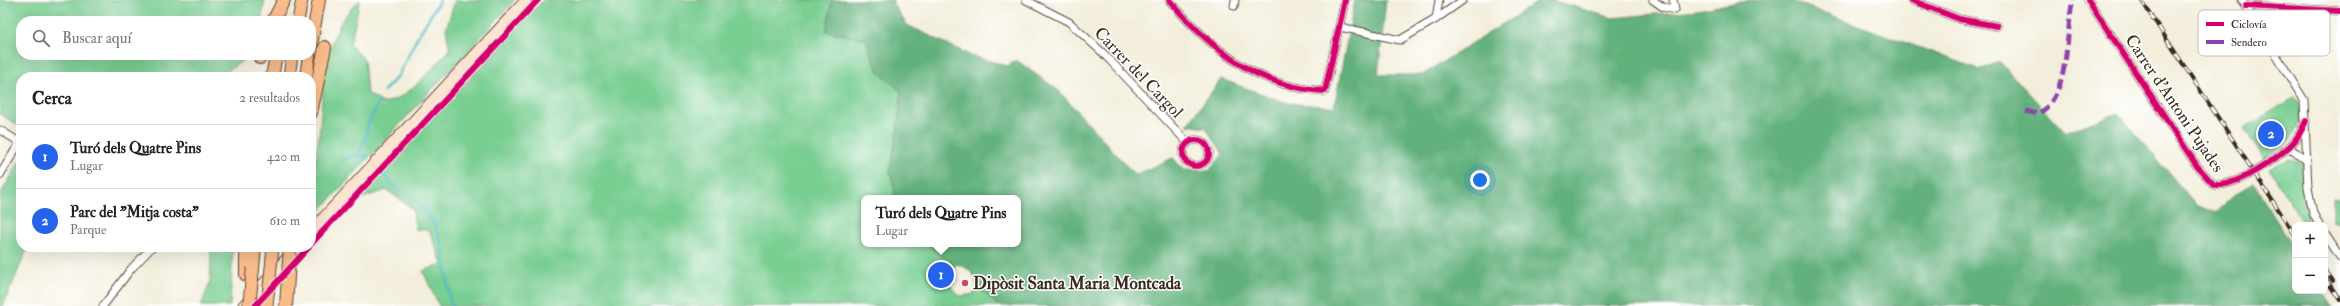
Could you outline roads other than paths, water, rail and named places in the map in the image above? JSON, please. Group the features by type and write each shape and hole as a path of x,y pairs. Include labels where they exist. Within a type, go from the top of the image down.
{"highway":[{"path":"277,16 285,0"},
{"path":"282,16 285,0"},
{"path":"299,16 302,0"},
{"path":"316,17 319,0"},
{"path":"316,89 325,47"},
{"path":"273,72 275,60"},
{"path":"290,72 291,60"},
{"path":"307,72 308,60"},
{"path":"247,252 250,272"},
{"path":"248,306 250,272 254,252"},
{"path":"267,306 272,252"},
{"path":"286,306 290,252"}],"main road":[{"path":"316,226 526,0"},
{"path":"243,306 292,252"}],"street":[{"name":"Carrer del Cargol","path":"1026,0 1069,22 1103,53 1188,143"},
{"path":"1169,0 1217,48 1259,76 1301,90 1325,91 1345,0"},
{"path":"1436,19 1439,0"},
{"path":"1340,28 1400,40 1436,19 1463,0"},
{"path":"1653,0 1663,7 1675,10 1673,0"},
{"path":"1911,0 1959,19 1997,26"},
{"name":"Carrer d'Antoni Pujades","path":"2088,0 2197,166 2214,185 2221,185 2235,181 2285,150 2299,135 2306,121"},
{"path":"2244,3 2328,10"},
{"path":"2330,10 2340,11"},
{"path":"2277,56 2301,95 2306,121 2306,160 2311,206 2319,222"},
{"path":"0,130 16,139"},
{"path":"2285,150 2292,149 2306,160"},
{"path":"0,175 16,150"},
{"path":"2328,239 2340,257"},
{"path":"104,306 131,269 147,252"}],"waterway":[{"path":"384,91 398,76 418,36 440,0"},
{"path":"358,155 365,141 368,124 378,103"},
{"path":"343,159 358,155 369,157"},
{"path":"383,173 392,185 402,191"},
{"path":"412,199 423,208 437,231 442,245 450,301 453,306"}],"railway":[{"path":"2141,0 2292,230"},
{"path":"2328,274 2333,281"},
{"path":"2328,282 2340,300"}],"place":[{"name":"Parc del \"Mitja costa\"","path":"2271,134"},
{"name":"Turó dels Quatre Pins","path":"941,275"},
{"name":"Dipòsit Santa Maria Montcada","path":"965,283"}]}
